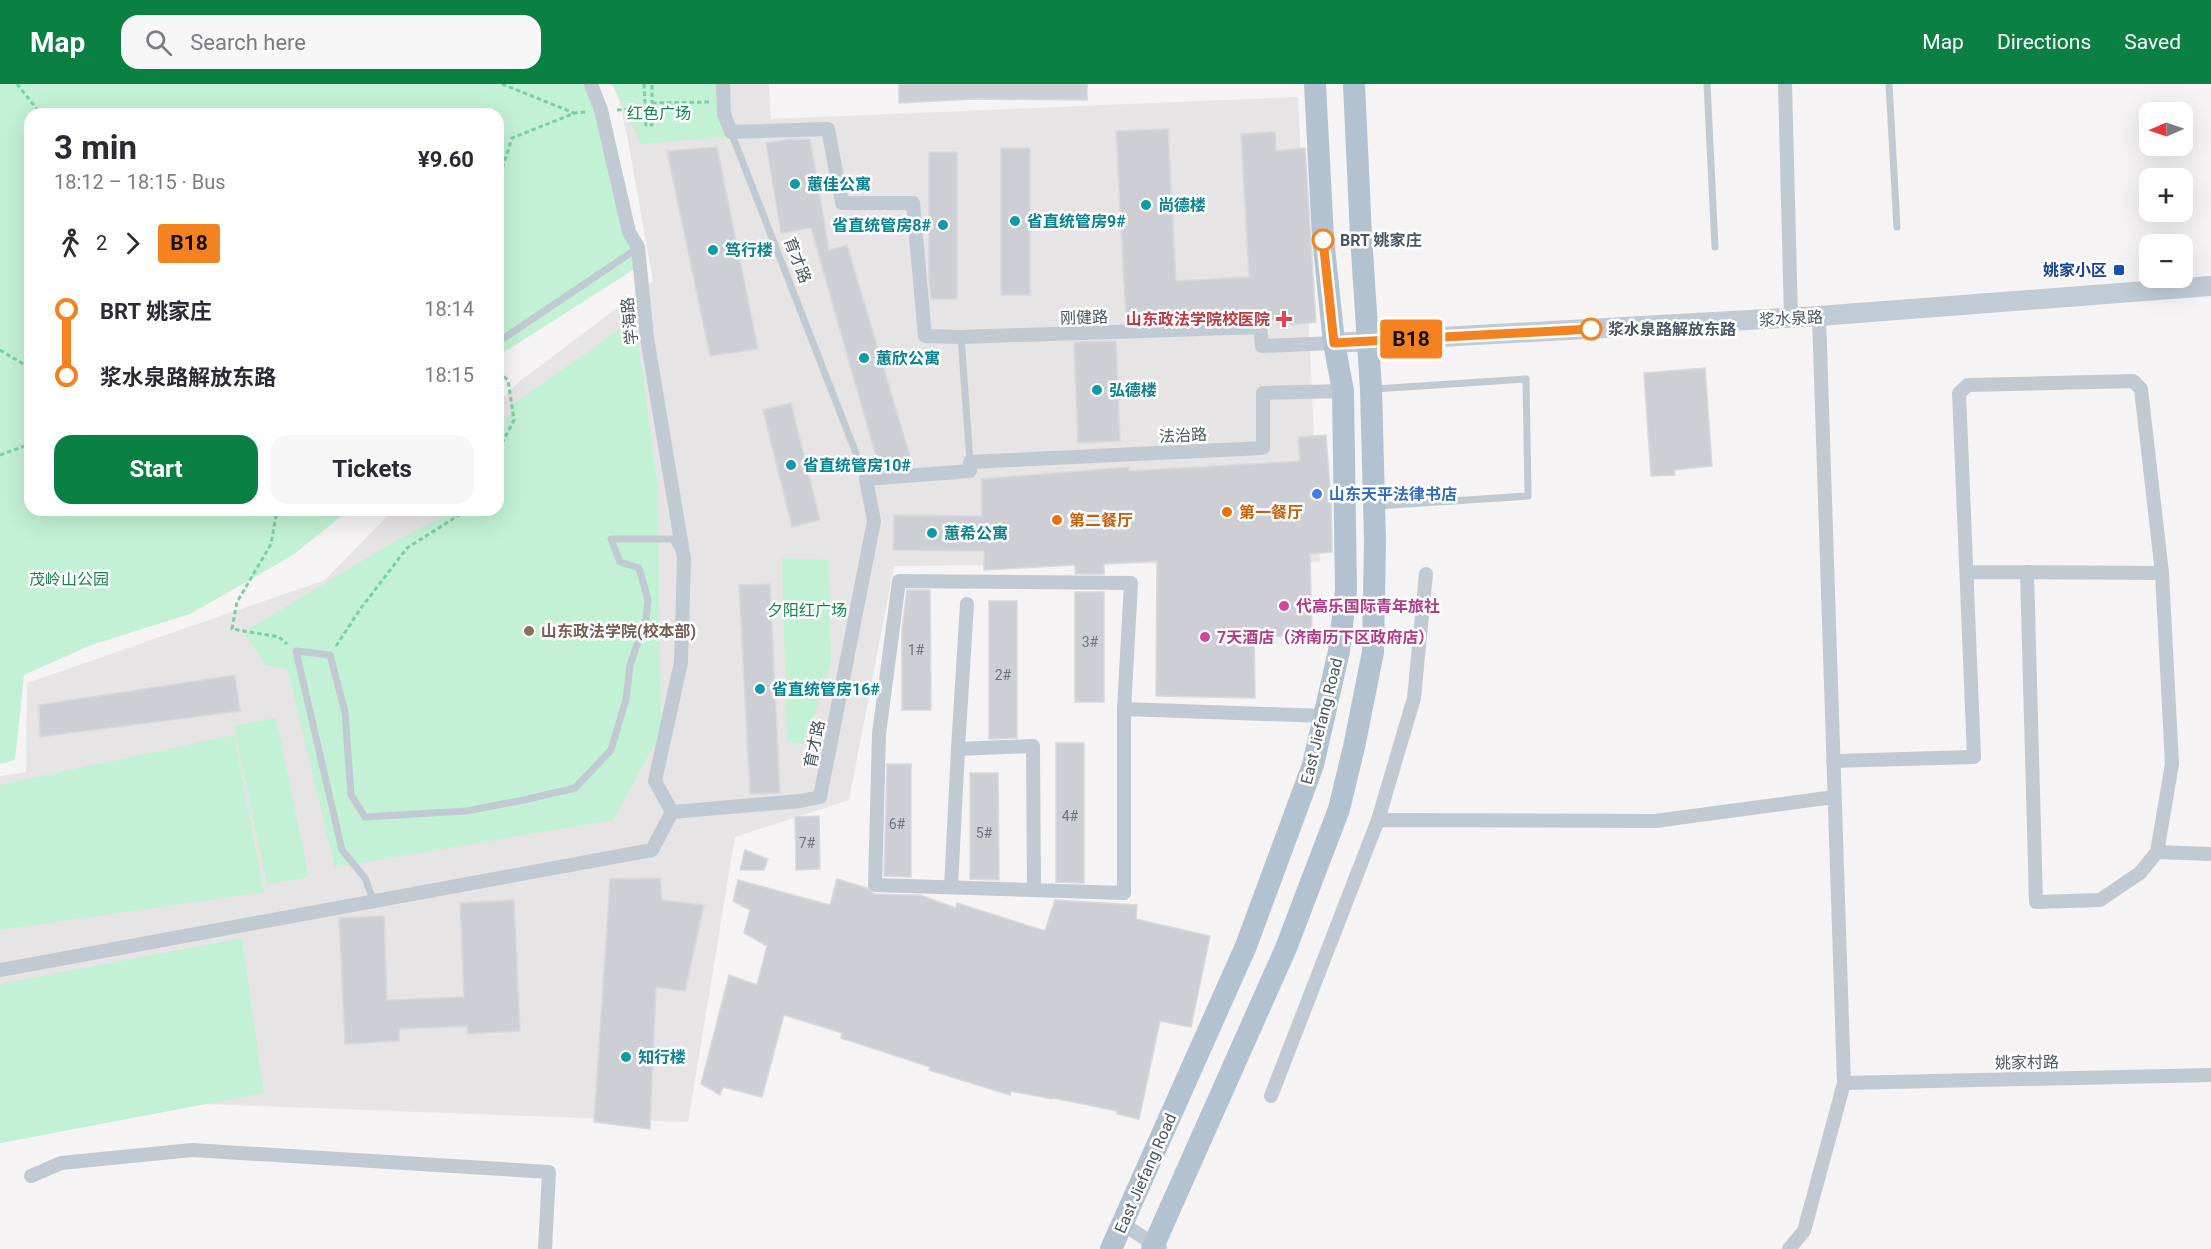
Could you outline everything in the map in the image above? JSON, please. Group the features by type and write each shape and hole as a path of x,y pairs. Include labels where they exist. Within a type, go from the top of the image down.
{"main road":[{"name":"East Jiefang Road","path":"1111,1249 1246,946 1313,765 1339,651 1346,590 1342,391 1334,343 1323,238 1315,84"},
{"name":"East Jiefang Road","path":"1156,1248 1286,948 1339,810 1354,747 1372,652 1374,506 1370,342 1361,236 1354,84"},
{"name":"浆水泉路","path":"1334,343 1791,318 2211,286"}],"street":[{"name":"学海路","path":"591,84 601,110 629,232 638,247 647,338 684,559 681,663 655,781 672,812"},
{"name":"育才路","path":"723,84 724,114 731,132"},
{"path":"1785,84 1791,318"},
{"path":"731,132 828,129 842,203 914,203 925,336 961,337"},
{"path":"1789,1249 1804,1231 1844,1083 1819,316"},
{"name":"刚健路","path":"961,337 1260,327 1262,346 1334,343"},
{"path":"1833,761 1974,757 1959,393 1968,385 2133,381 2140,390 2162,573 2172,764 2157,852 2140,873 2100,900 2036,902 2027,572"},
{"name":"法治路","path":"970,466 1263,448 1263,393 1342,391"},
{"path":"866,479 970,466"},
{"name":"育才路","path":"672,812 800,801 820,797 874,521 866,479"},
{"path":"1966,572 2162,573"},
{"path":"1271,1096 1378,820 1414,698 1426,573"},
{"path":"899,581 1131,583 1124,709 1124,893 875,885 879,734 899,581"},
{"path":"951,887 967,604"},
{"path":"1124,709 1324,716"},
{"path":"958,749 1033,746 1034,890"},
{"path":"1378,820 1655,821 1834,797"},
{"path":"0,970 652,850 672,812"},
{"path":"2157,852 2211,854"},
{"name":"姚家村路","path":"1844,1083 2211,1075"},
{"path":"31,1176 61,1163 192,1150 549,1172 545,1249"},
{"path":"1121,1223 1156,1248"}],"lane":[{"path":"1707,84 1715,247"},
{"path":"1889,84 1897,227"},
{"name":"育才路","path":"731,132 866,479"},
{"path":"504,338 638,247"},
{"path":"961,337 970,466"},
{"path":"1371,389 1526,379 1528,496 1374,506"},
{"path":"374,902 365,878 342,850 296,651 330,655 345,712 351,795 365,817 466,811 575,788 610,750 626,699 630,664 646,619 648,600 639,568 620,562 611,539 673,539 684,559"}],"path":[{"path":"17,84 36,108"},
{"path":"502,84 575,113"},
{"path":"644,84 646,125 652,125 652,84"},
{"path":"652,104 724,101"},
{"path":"504,163 512,138 575,113 644,108"},
{"path":"0,350 24,364"},
{"path":"504,377 508,380 513,420 504,439"},
{"path":"0,455 24,446"},
{"path":"276,516 271,544 237,602 232,629 279,638 296,651"},
{"path":"330,655 361,608 407,548 458,516"}],"shaded area":[{"name":"山东政法学院(校本部)","path":"616,84 769,84 771,119 1298,97 1320,562 894,566 849,800 735,837 688,1122 205,1104 0,1143 0,776 26,772 27,683 325,580 387,516 504,516 504,397 520,381 653,281"}],"green space":[{"name":"茂岭山公园","path":"0,84 587,84 644,263 504,352 504,108 24,108 24,516 342,516 293,555 190,614 91,645 24,675 15,760 0,764"},
{"name":"红色广场","path":"612,84 720,84 725,137 641,144"},
{"path":"635,319 658,486 661,733 613,820 335,867 287,669 265,665 244,632 395,541 444,516 504,516 504,424 516,402"},
{"name":"夕阳红广场","path":"782,558 829,560 831,661 805,744 787,742"},
{"path":"276,718 309,877 267,885 234,726"},
{"path":"234,735 264,892 0,930 0,785"},
{"path":"242,938 264,1093 0,1143 0,984"}],"building":[{"path":"899,84 1087,84 1087,100 974,99 899,103"},
{"name":"尚德楼","path":"1168,129 1176,281 1249,277 1241,134 1275,132 1276,151 1305,148 1316,322 1291,325 1290,319 1265,320 1260,318 1126,322 1116,131"},
{"name":"蕙欣公寓","path":"790,139 810,139 829,250 847,245 912,463 879,467 811,228 781,233 766,143"},
{"name":"笃行楼","path":"717,147 758,349 710,356 667,151"},
{"name":"省直统管房9#","path":"1001,148 1030,148 1030,295 1001,295"},
{"name":"省直统管房8#","path":"929,152 957,152 957,299 931,299"},
{"name":"弘德楼","path":"1116,341 1120,441 1078,443 1074,342"},
{"path":"1705,368 1712,466 1674,470 1675,475 1651,476 1644,373"},
{"name":"省直统管房10#","path":"791,403 820,520 792,527 763,410"},
{"path":"1326,435 1332,552 1310,554 1312,636 1254,637 1255,698 1156,696 1157,561 1104,564 1104,574 1075,574 1075,565 984,570 984,551 893,550 894,515 982,516 981,479 1129,467 1129,471 1300,461 1298,437"},
{"name":"省直统管房16#","path":"770,584 780,793 750,794 739,585"},
{"path":"907,590 930,590 931,710 902,710 902,629"},
{"path":"1075,592 1104,592 1104,702 1075,702"},
{"path":"989,601 1017,601 1017,738 989,739"},
{"path":"235,675 240,711 40,737 39,705"},
{"path":"1056,743 1084,743 1084,883 1056,882"},
{"path":"887,764 911,764 911,877 884,876"},
{"path":"970,773 998,773 999,880 970,879"},
{"path":"819,816 820,869 796,870 795,817"},
{"path":"745,850 768,859 764,870 740,870"},
{"name":"知行楼","path":"660,878 662,900 704,905 685,991 656,987 650,1129 594,1122 610,879"},
{"path":"837,879 867,888 874,894 920,895 956,908 957,903 1045,931 1055,900 1137,905 1136,919 1210,936 1191,1027 1160,1021 1139,1119 1117,1114 1117,1111 1053,1098 1011,1091 1010,1095 929,1070 930,1067 841,1038 842,1033 784,1015 762,1097 723,1087 720,1095 701,1084 729,975 757,985 767,946 744,933 750,910 733,901 738,880 830,905"},
{"path":"514,900 520,1031 468,1034 467,1026 399,1029 399,1041 345,1044 339,918 384,916 387,1000 464,997 460,903"}],"bus line":[{"name":"B18","path":"1323,240 1334,343 1591,329"}],"place":[{"name":"蕙佳公寓","path":"795,184"},
{"name":"尚德楼","path":"1146,205"},
{"name":"省直统管房9#","path":"1015,221"},
{"name":"省直统管房8#","path":"943,225"},
{"name":"BRT 姚家庄","path":"1323,240"},
{"name":"笃行楼","path":"713,250"},
{"name":"姚家小区","path":"2119,270"},
{"name":"山东政法学院校医院","path":"1284,319"},
{"name":"浆水泉路解放东路","path":"1591,329"},
{"name":"蕙欣公寓","path":"864,358"},
{"name":"弘德楼","path":"1097,390"},
{"name":"省直统管房10#","path":"791,465"},
{"name":"山东天平法律书店","path":"1317,494"},
{"name":"第一餐厅","path":"1227,512"},
{"name":"第二餐厅","path":"1057,520"},
{"name":"蕙希公寓","path":"932,533"},
{"name":"代高乐国际青年旅社","path":"1284,606"},
{"name":"山东政法学院(校本部)","path":"529,631"},
{"name":"7天酒店（济南历下区政府店）","path":"1205,637"},
{"name":"省直统管房16#","path":"760,689"},
{"name":"知行楼","path":"626,1057"}]}
